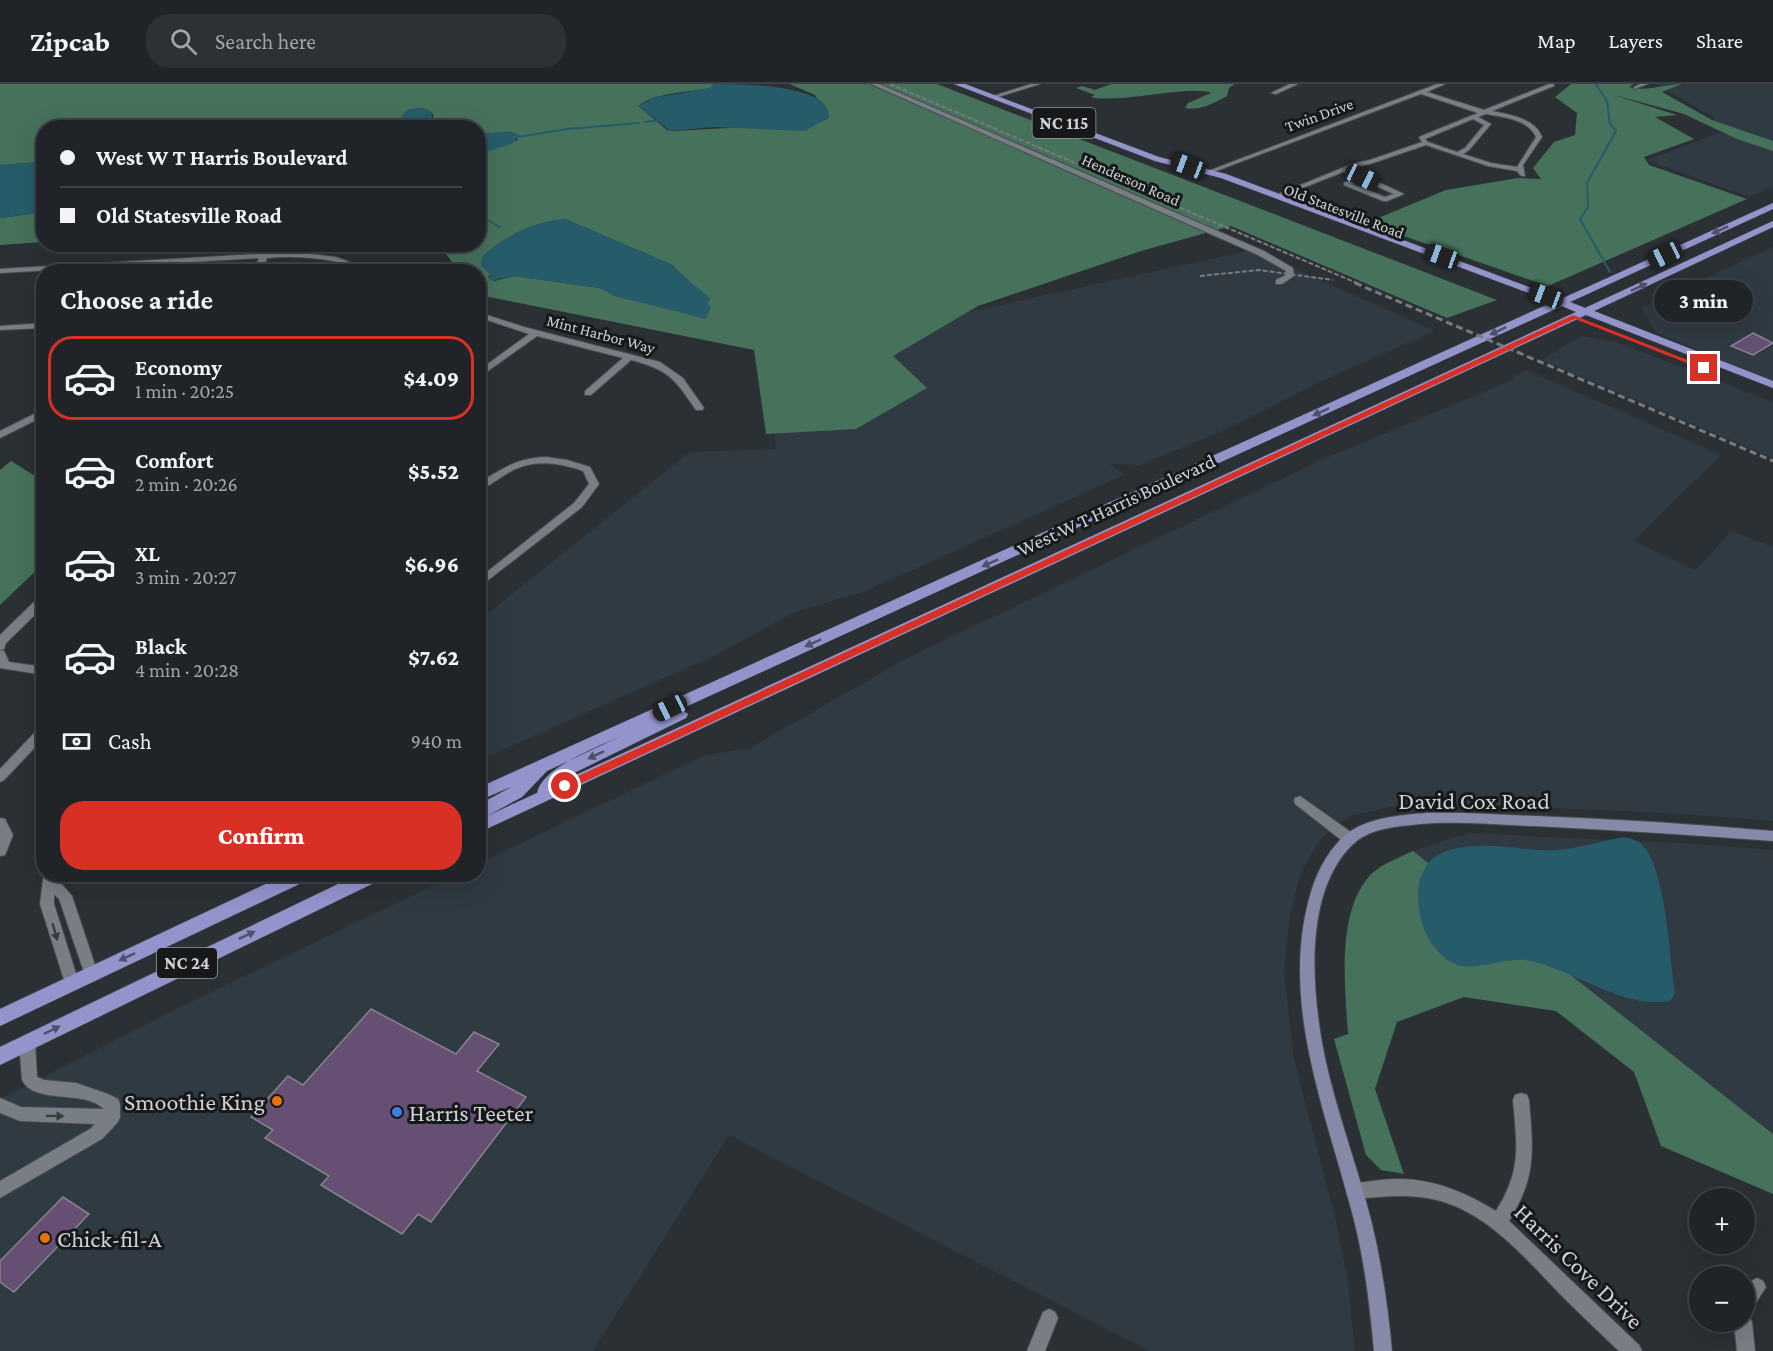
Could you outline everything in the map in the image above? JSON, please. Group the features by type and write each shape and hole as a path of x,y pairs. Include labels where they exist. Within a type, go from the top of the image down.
{"main road":[{"name":"Old Statesville Road","path":"958,84 997,96 1158,159 1170,160 1206,173 1222,176 1278,196 1769,387"},
{"name":"Old Statesville Road","path":"973,84 997,96"},
{"name":"Old Statesville Road","path":"1206,173 1214,179 1556,304"},
{"name":"West W T Harris Boulevard","path":"486,791 1773,206"},
{"name":"West W T Harris Boulevard","path":"486,823 1773,224"},
{"name":"Old Statesville Road","path":"1581,314 1687,361 1773,395"},
{"path":"1687,361 1769,387"},
{"path":"544,796 546,786 566,770 722,694 777,659"},
{"path":"486,809 516,793 542,766"},
{"name":"David Cox Road","path":"1383,1351 1372,1265 1318,1060 1310,1014 1307,980 1308,954 1315,902 1332,860 1350,839 1366,830 1382,824 1424,819 1454,818 1669,828 1773,836"},
{"name":"NC 24","path":"0,1018 287,882"},
{"path":"283,918 346,882"},
{"name":"NC 24","path":"0,1056 359,882"}],"street":[{"name":"Henderson Road","path":"874,84 1261,253 1290,270 1290,276 1279,282"},
{"path":"997,96 1037,84"},
{"path":"1274,93 1295,84"},
{"name":"Twin Drive","path":"1206,173 1442,84"},
{"path":"1636,88 1646,84"},
{"path":"1421,92 1484,112 1517,119 1534,128 1539,134 1521,172 1490,165 1426,143 1421,138 1484,112 1552,85"},
{"path":"1458,154 1467,149 1488,124 1473,117"},
{"path":"1278,196 1343,169 1426,143"},
{"path":"1343,169 1371,180 1400,194 1385,200 1346,184 1362,177"},
{"path":"260,264 264,255"},
{"path":"116,264 264,255 319,256 351,264"},
{"path":"0,271 36,269"},
{"name":"Mint Harbor Way","path":"486,317 535,333 657,364 680,380 699,408"},
{"path":"0,328 36,326"},
{"path":"486,370 535,333"},
{"path":"588,393 630,356"},
{"path":"0,435 36,416"},
{"path":"486,482 509,468 534,460 562,459 587,469 594,484 578,505 486,579"},
{"path":"0,646 0,642 36,610"},
{"path":"0,654 4,665 36,670"},
{"path":"0,777 36,740"},
{"path":"1300,801 1350,839"},
{"path":"0,823 6,835 0,852"},
{"path":"49,882 47,904 72,983"},
{"path":"53,882 65,896 92,974"},
{"path":"0,1190 96,1134 112,1117 112,1104 103,1099 72,1090 37,1087 30,1080 27,1042"},
{"path":"1499,1221 1514,1199 1524,1174 1521,1100"},
{"path":"0,1106 20,1114 112,1117"},
{"name":"Harris Cove Drive","path":"1354,1191 1405,1187 1442,1193 1475,1206 1499,1221 1600,1322 1633,1351"},
{"path":"1036,1351 1049,1318"},
{"path":"1744,1332 1746,1351"}],"shaded area":[{"path":"1656,84 1773,84 1773,187 1749,197 1647,160 1732,128 1712,120 1715,118"},
{"path":"1773,247 1773,381 1657,333 1641,308"},
{"path":"1252,250 1435,331 1319,382 1218,433 1139,465 1110,464 1124,475 865,591 795,612 714,656 486,757 486,614 690,452 776,449 767,356"},
{"path":"1582,336 1616,342 1773,402 1773,458 1542,360"},
{"path":"1526,370 1721,455 1634,541 1695,570 1732,531 1773,547 1773,821 1683,814 1438,803 1399,805 1351,816 1318,842 1300,875 1289,921 1284,972 1294,1059 1336,1221 1348,1282 1355,1351 1150,1351 729,1135 593,1351 0,1351 0,1099 178,1008 440,882 486,882 486,860 705,755 750,748 907,658 1319,461 1505,383"},
{"path":"1469,833 1773,850 1773,1134 1413,851"}],"green space":[{"path":"0,84 714,84 710,88 653,98 639,106 667,130 673,131 818,123 827,119 815,95 789,84 937,84 1497,300 1447,318 1231,226 1141,251 978,306 893,356 927,388 856,429 766,434 754,350 486,296 486,270 490,274 488,277 494,281 514,276 600,288 615,296 706,318 707,303 710,299 672,265 565,219 542,223 520,231 482,257 481,264 454,264 444,252 486,252 486,151 518,140 512,132 486,134 486,120 433,120 433,114 421,108 407,110 402,120 36,120 36,162 0,165"},
{"path":"1111,84 1235,84 1229,88 1227,96 1207,106 1191,109 1185,108 1188,103 1211,93 1189,91 1102,98 1091,97 1095,95 1076,88 1082,86 1095,90"},
{"path":"1571,84 1634,84 1629,87 1642,89 1682,84 1662,92 1712,120 1773,141 1773,151 1737,139 1684,114 1614,95 1677,115 1655,117 1694,139 1644,157 1649,165 1747,199 1548,286 1366,223 1446,190 1518,178 1541,179 1533,168 1554,142 1575,135 1577,113 1555,97"},
{"path":"36,213 36,242 0,245 0,218"},
{"path":"11,461 36,477 36,571 0,605 0,470"},
{"path":"1413,851 1773,1134 1773,1194 1661,1146 1634,1072 1556,1011 1464,997 1397,1022 1375,1089 1404,1174 1381,1170 1366,1155 1334,1039 1348,1034 1345,992 1346,944 1355,899 1365,881 1380,867"}],"water":[{"path":"714,84 762,86 801,92 816,98 826,106 829,117 805,131 714,127 670,131 639,106 653,98 710,88"},
{"path":"419,108 431,111 433,120 402,120 407,110"},
{"path":"504,132 520,136 511,144 486,152 486,133"},
{"path":"36,162 36,213 0,218 0,165"},
{"path":"565,219 673,265 710,298 707,303 711,307 706,319 615,296 600,288 514,276 489,281 490,274 486,270 486,264 481,264 482,257 520,231"},
{"path":"1624,837 1641,844 1649,855 1656,872 1666,914 1675,994 1670,1001 1653,1002 1618,995 1531,961 1511,960 1478,966 1459,965 1442,956 1425,932 1420,912 1419,886 1427,865 1440,854 1468,846 1557,850"}],"building":[{"path":"1753,333 1773,343 1753,355 1731,346"},
{"name":"Harris Teeter","path":"371,1009 456,1054 474,1032 499,1044 477,1071 526,1097 431,1222 418,1214 402,1234 321,1185 329,1176 265,1138 273,1130 251,1117 288,1076 303,1085"},
{"name":"Chick-fil-A","path":"63,1197 89,1214 14,1292 0,1282 0,1261"}],"waterway":[{"path":"1596,84 1607,101 1610,124 1616,131 1587,183 1588,207 1580,219 1610,272"},
{"path":"645,122 662,120"},
{"path":"518,137 567,129 639,123"},
{"path":"486,219 499,227"}],"railway":[{"path":"890,84 1359,284"},
{"path":"1200,276 1259,270 1333,280"},
{"path":"1355,283 1773,461"}],"place":[{"name":"Smoothie King","path":"277,1101"},
{"name":"Harris Teeter","path":"397,1112"},
{"name":"Chick-fil-A","path":"45,1238"}],"route":[{"path":"565,786 1575,316 1704,368"}]}
